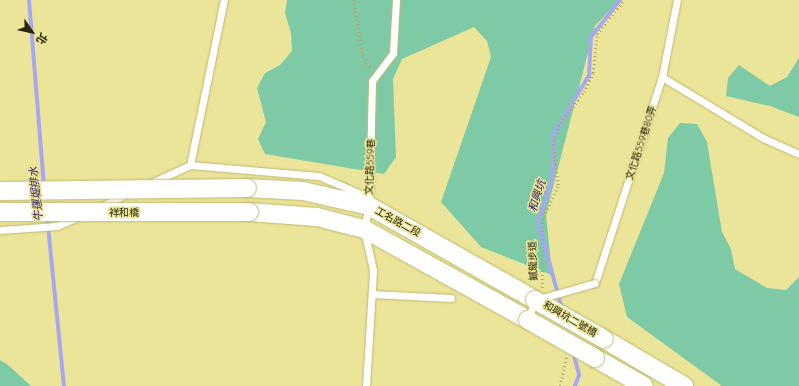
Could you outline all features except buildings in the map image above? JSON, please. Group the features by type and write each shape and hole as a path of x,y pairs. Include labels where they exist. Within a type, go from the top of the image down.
{"main road":[{"name":"工名路二段","path":"0,191 247,188 303,191 369,206 538,297"},
{"name":"祥和橋","path":"0,212 249,212 317,217 364,229"},
{"path":"364,229 644,386"},
{"name":"和興坑二號橋","path":"538,297 604,339 684,386"}],"lane":[{"path":"190,165 224,0"},
{"name":"文化路559巷","path":"366,386 373,270 364,229 369,206 372,80 393,53 396,0"},
{"name":"文化路559巷80弄","path":"538,297 595,282 662,77 677,0"},
{"path":"662,77 763,138 799,154"},
{"path":"0,230 58,226 190,165 319,176 362,194 369,206"},
{"path":"372,294 451,298"},
{"path":"528,320 538,297"}],"path":[{"path":"354,0 363,56 375,76"},
{"name":"撼龍步道","path":"538,297 542,220 558,185 553,145 558,126 584,92 593,73 597,34 624,0"},
{"path":"560,353 567,358 560,386"}],"green space":[{"path":"287,0 619,0 595,26 546,214 552,275 481,247 441,202 491,57 487,41 474,27 402,59 393,79 396,157 384,174 265,154 258,139 266,122 257,88 265,73 280,65 292,51 291,33 285,13"},
{"path":"799,58 799,117 770,106 726,96 728,78 739,65 770,86 787,77"},
{"path":"680,123 697,124 707,142 722,232 731,249 735,269 767,288 786,290 799,277 799,386 722,386 627,317 619,284 664,173 668,138"},
{"path":"0,360 7,364 31,386 0,386"}],"waterway":[{"name":"牛運堀排水","path":"29,0 44,187"},
{"name":"和興坑","path":"562,309 538,221 552,180 554,134 589,75 591,37 620,0"},
{"name":"牛運堀排水","path":"47,216 64,386"},
{"name":"和興坑","path":"573,352 579,375 575,386"}]}
